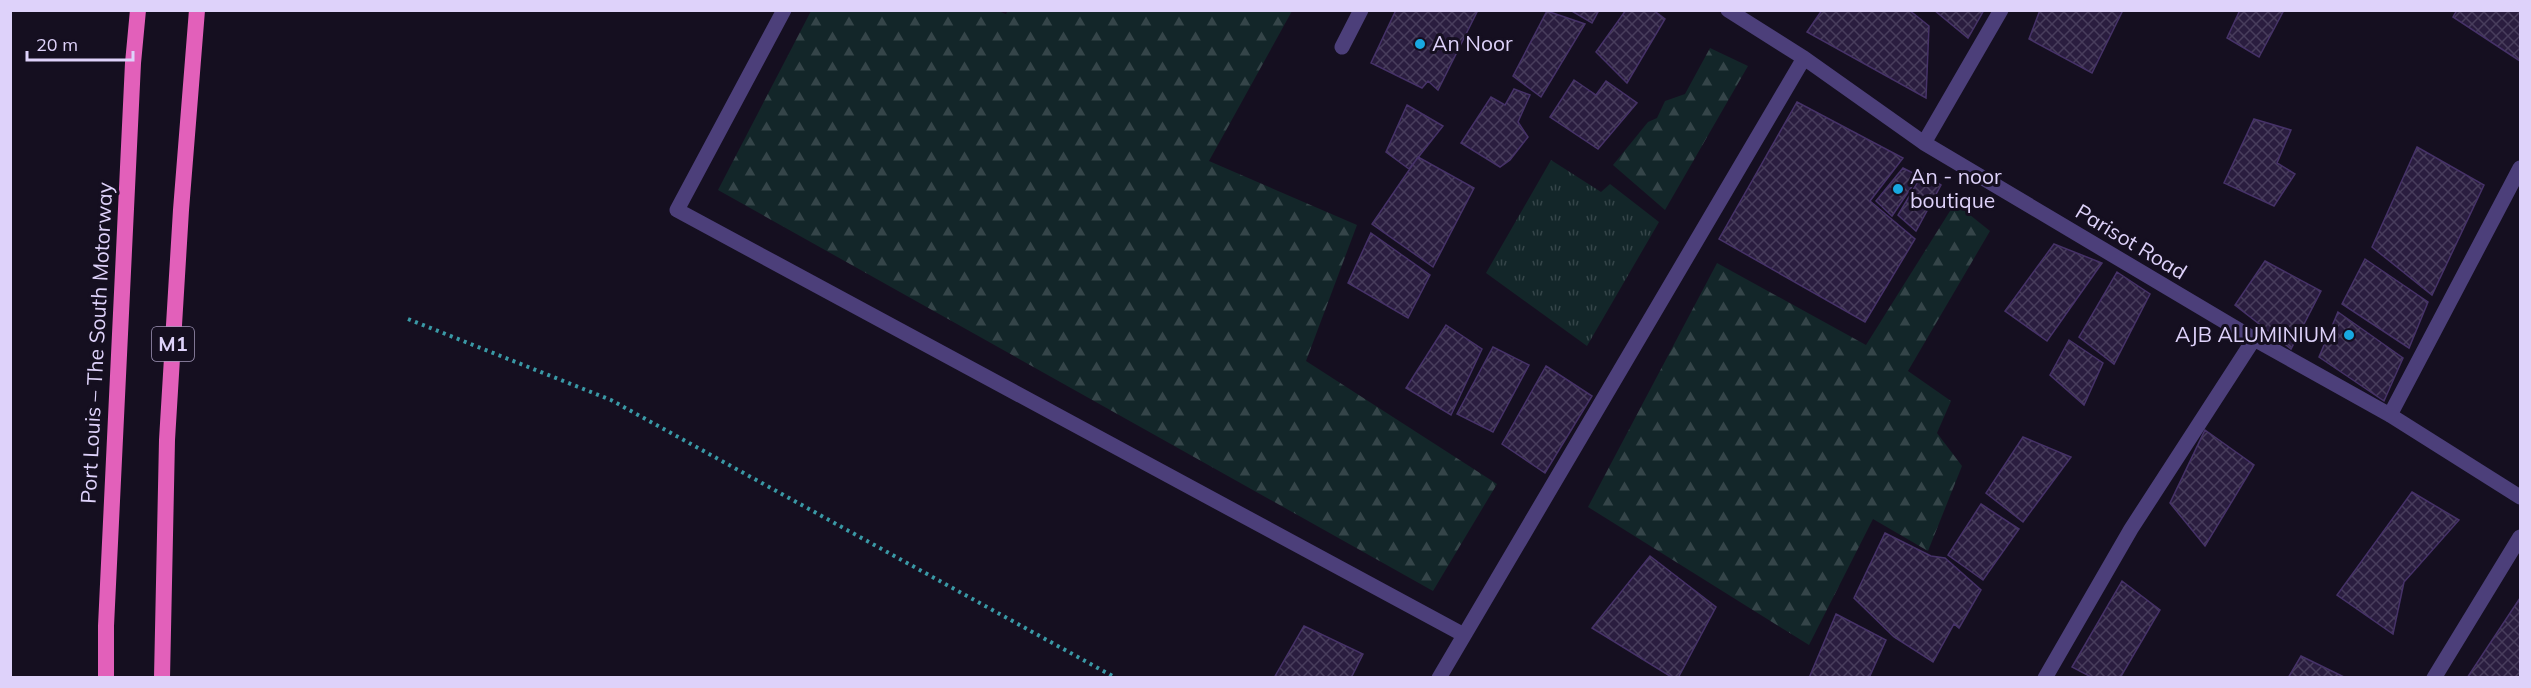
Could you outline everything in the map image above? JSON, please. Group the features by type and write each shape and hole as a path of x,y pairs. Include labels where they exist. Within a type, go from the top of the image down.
{"highway":[{"name":"Port Louis – The South Motorway","path":"106,678 108,591 133,63 138,10"},
{"name":"M1","path":"162,678 167,440 181,210 197,10"}],"street":[{"path":"784,10 677,210 1464,634"},
{"path":"1342,47 1361,10"},
{"name":"Parisot Road","path":"1728,10 1804,58 1924,143 2254,339 2390,415 2520,497"},
{"path":"1924,143 2001,10"},
{"path":"1439,678 1804,58"},
{"path":"2390,415 2520,168"},
{"path":"2045,678 2131,529 2254,339"},
{"path":"2434,678 2520,537"}],"path":[{"path":"408,319 611,399 1116,678"}],"green space":[{"path":"1008,10 1292,11 1209,161 1357,225 1306,361 1497,484 1433,591 718,190 811,11 998,11 1006,14"},
{"path":"1710,48 1748,66 1665,210 1613,165 1648,122 1657,118 1665,101 1685,94"},
{"path":"1551,160 1601,192 1610,184 1659,222 1587,346 1486,273"},
{"path":"1955,203 1990,231 1908,371 1951,401 1937,433 1962,466 1928,551 1873,519 1809,645 1588,507 1717,263 1866,345"}],"building":[{"name":"An Noor","path":"1396,10 1478,10 1438,90 1428,81 1422,88 1371,63"},
{"path":"1570,10 1599,10 1592,23"},
{"path":"1626,10 1653,10 1665,19 1627,83 1596,52"},
{"path":"1822,10 1909,10 1929,26 1926,98 1807,32"},
{"path":"1934,10 1984,10 1968,38"},
{"path":"2040,10 2123,10 2092,73 2029,39"},
{"path":"2240,10 2284,10 2259,57 2227,38"},
{"path":"2457,10 2520,10 2520,61 2453,17"},
{"path":"1547,11 1585,24 1541,97 1513,76"},
{"path":"1574,80 1596,95 1606,81 1637,103 1598,149 1550,117"},
{"path":"1514,89 1530,95 1518,122 1528,137 1510,160 1500,167 1461,143 1491,97 1505,105"},
{"path":"1797,102 1903,158 1870,201 1915,239 1865,322 1719,239"},
{"path":"1407,105 1443,126 1409,169 1386,152"},
{"path":"2254,119 2291,130 2277,163 2295,174 2274,206 2224,183"},
{"path":"2417,147 2484,185 2432,295 2372,247"},
{"path":"1418,157 1474,188 1433,267 1372,224"},
{"name":"An - noor boutique","path":"1903,168 1919,176 1892,216 1876,201"},
{"path":"1923,173 1941,185 1916,231 1898,215"},
{"path":"1371,233 1430,275 1408,318 1348,283"},
{"path":"2054,244 2102,263 2047,341 2005,311"},
{"path":"2365,259 2428,302 2409,348 2342,304"},
{"path":"2265,261 2321,291 2291,349 2235,305"},
{"path":"2117,272 2150,294 2114,364 2079,337"},
{"name":"AJB ALUMINIUM","path":"2338,312 2403,358 2384,401 2319,357"},
{"path":"1446,325 1482,349 1451,415 1406,388"},
{"path":"2069,340 2103,363 2084,405 2050,375"},
{"path":"1493,347 1529,365 1493,432 1457,414"},
{"path":"1546,366 1592,396 1545,473 1502,444"},
{"path":"2205,430 2254,465 2205,546 2170,503"},
{"path":"2023,437 2071,457 2023,522 1986,493"},
{"path":"2412,492 2459,520 2404,582 2393,634 2337,595"},
{"path":"1981,504 2019,529 1983,580 1948,555"},
{"path":"1885,533 1931,556 1945,558 1981,590 1959,628 1954,624 1933,662 1894,637 1854,598"},
{"path":"1650,556 1716,607 1678,678 1673,678 1592,628"},
{"path":"2122,581 2160,610 2120,678 2093,678 2072,667"},
{"path":"2520,598 2520,678 2467,678"},
{"path":"1836,614 1886,640 1869,678 1809,678"},
{"path":"1304,626 1363,654 1351,678 1274,678"},
{"path":"2301,656 2346,678 2288,678"}],"place":[{"name":"An Noor","path":"1420,44"},
{"name":"An - noor boutique","path":"1898,189"},
{"name":"AJB ALUMINIUM","path":"2349,335"}]}
